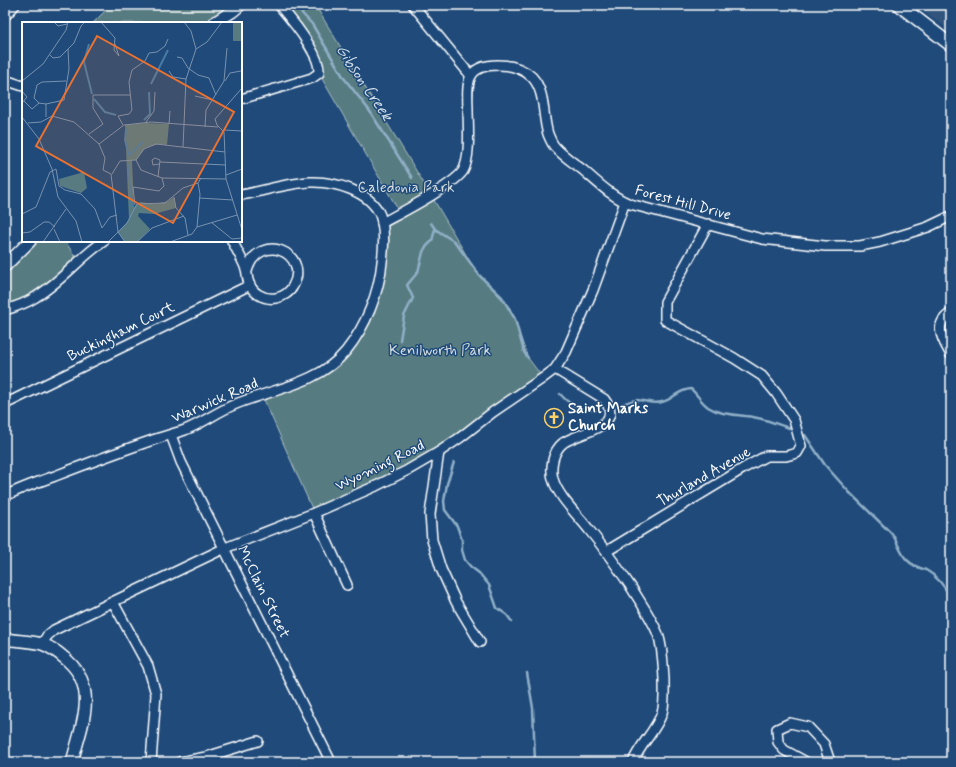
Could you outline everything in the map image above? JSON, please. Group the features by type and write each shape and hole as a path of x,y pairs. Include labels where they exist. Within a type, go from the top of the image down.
{"main road":[{"path":"899,5 951,45"}],"street":[{"path":"5,16 15,5"},
{"path":"216,22 240,5"},
{"path":"242,99 312,78 319,73 317,60 313,53 296,26 279,5"},
{"path":"242,195 311,182 335,185 350,190 368,200 379,213 382,223 446,186 457,177 463,170 467,158 467,92 471,76 413,5"},
{"name":"Forest Hill Drive","path":"471,76 484,66 496,65 516,67 530,75 540,89 548,133 554,146 625,202 768,240 844,247 860,246 880,242 928,227 951,216"},
{"path":"5,80 22,86"},
{"name":"Wyoming Road","path":"42,644 47,636 54,630 225,548 314,513 415,467 461,437 493,412 532,387 555,369 566,352 584,311 625,202"},
{"name":"Warwick Road","path":"5,496 94,461 192,427 235,404 308,379 329,366 344,353 351,344 368,315 377,290 383,253 382,223"},
{"name":"Thurland Avenue","path":"607,551 766,456 786,456 797,453 801,446 794,420 776,393 762,376 734,358 665,320 665,302 708,224"},
{"path":"5,266 29,242"},
{"path":"5,310 22,304 46,290 93,248 102,242"},
{"path":"232,242 247,271"},
{"path":"277,249 285,252 291,257 296,269 296,281 286,294 278,298 270,298 255,292 250,285 247,271 249,263 254,256 261,251 277,249"},
{"name":"Buckingham Court","path":"5,404 250,285"},
{"path":"951,313 944,320 940,332 951,355"},
{"path":"555,369 604,399 610,410 608,419 603,424 595,429 575,436 563,443 558,450 554,459 552,472 556,486 564,499 607,551 649,616 659,636 663,664 663,711 655,728 633,762"},
{"name":"McClain Street","path":"171,435 181,462 331,762"},
{"path":"439,452 430,514 432,540 441,568 456,602 480,642"},
{"path":"314,513 347,585"},
{"path":"113,602 148,666 156,694 151,762"},
{"path":"5,639 42,644 59,653 72,665 82,679 86,694 85,712 72,762"},
{"path":"806,762 784,750 778,742 777,728 790,723 808,727 824,744 830,762"},
{"path":"180,762 206,757 258,741"}],"shaded area":[{"path":"916,5 951,5 951,31"}],"green space":[{"path":"111,5 240,5 215,22 94,22"},
{"name":"Kenilworth Park","path":"279,5 315,5 475,270 510,308 528,358 543,378 452,443 314,513 262,395 308,379 344,353 377,291 382,223 400,213"},
{"path":"29,242 66,242 78,261 63,276 5,310 5,266"}],"waterway":[{"name":"Gibson Creek","path":"294,5 312,24 344,78 369,110 412,178"},
{"path":"431,223 435,229 455,242 480,276 502,297 515,319 524,352 528,358"},
{"path":"400,340 404,316 413,298 407,285 418,272 423,252 432,241 435,229"},
{"path":"619,406 635,400 652,403 662,402 670,399 682,391 691,389 708,407 713,410 758,418 789,428"},
{"path":"560,394 577,407 582,409 599,410"},
{"path":"805,435 825,465 849,492 893,535 907,560 913,565 934,575 951,598"},
{"path":"454,462 447,484 444,501 445,510 457,526 462,540 462,550 465,560 489,585 497,608 507,615 512,622"},
{"path":"527,673 533,708 535,762"}],"place":[{"name":"Saint Marks Church","path":"554,418"}],"park label":[{"name":"Caledonia Park","path":"406,188"}]}
